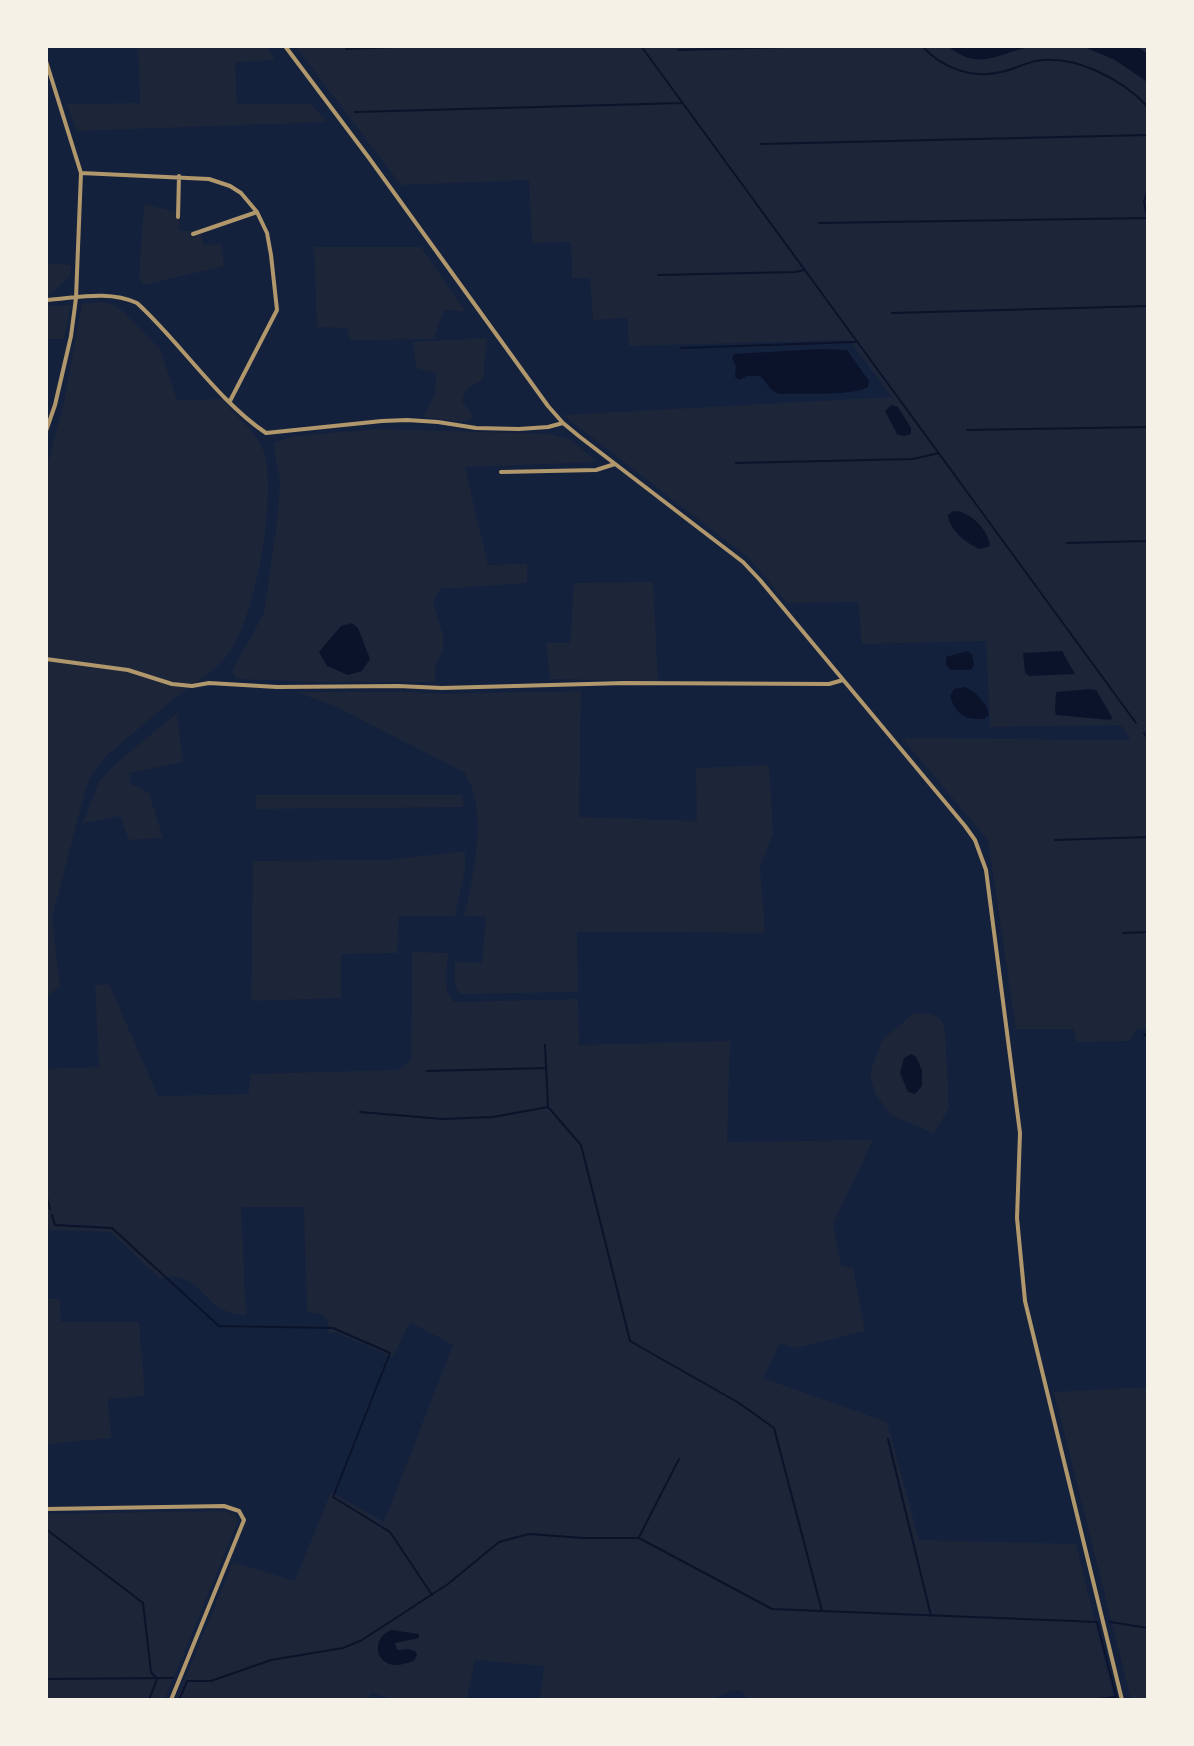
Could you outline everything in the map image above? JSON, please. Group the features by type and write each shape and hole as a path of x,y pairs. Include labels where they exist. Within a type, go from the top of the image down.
{"street":[{"path":"285,46 548,406 563,423 743,562 965,826 978,846 986,870 1020,1133 1017,1218 1025,1301 1122,1700"},
{"path":"46,61 81,173 76,298 66,359 55,405 46,430"},
{"path":"81,173 209,179 230,186 246,198 257,212 267,233 277,310 230,401"},
{"path":"178,176 178,217"},
{"path":"193,234 257,212"},
{"path":"46,300 104,295 124,297 136,303 255,426 266,433 407,420 476,428 519,429 548,427 563,423"},
{"path":"501,472 596,470 615,464"},
{"path":"46,659 128,670 172,684 192,686 209,683 277,687 442,688 624,683 829,684 843,680"},
{"path":"46,1509 224,1506 238,1511 244,1520 171,1700"}],"shaded area":[{"path":"138,47 267,47 275,60 235,62 237,104 311,104 327,122 77,131 67,104 140,103"},
{"path":"296,47 1147,47 1147,1029 1137,1029 1130,1041 1077,1042 1073,1029 1016,1029 988,840 902,738 1131,740 1121,725 990,727 986,641 862,644 858,602 787,603 750,559 563,415 892,397 849,340 629,346 627,318 593,320 590,278 572,278 571,242 532,243 529,180 401,185"},
{"path":"949,47 1029,47 989,59 979,59 960,54"},
{"path":"1084,47 1138,47 1147,54 1147,82 1115,60"},
{"path":"144,204 180,213 179,231 201,231 203,245 221,244 224,266 144,285 139,278"},
{"path":"314,247 421,247 465,311 444,310 433,339 350,340 347,328 317,327"},
{"path":"46,263 71,265 70,276 51,294 47,294"},
{"path":"101,302 114,305 124,312 160,349 177,400 221,399 257,438 264,452 267,472 266,528 261,559 246,618 236,641 225,658 105,757 92,774 85,791 52,918 60,986 47,997 47,467 64,402 82,304"},
{"path":"71,305 64,339 47,339 47,306"},
{"path":"487,338 483,379 466,390 462,401 474,418 463,422 423,417 435,394 436,373 416,368 413,342"},
{"path":"821,349 847,350 869,381 868,387 840,393 781,394 771,390 760,376 747,376 739,380 735,377 736,366 732,359 734,354"},
{"path":"891,405 898,407 911,428 911,434 904,436 897,434 885,411"},
{"path":"378,429 550,434 571,440 597,462 465,467 488,565 527,564 527,583 440,589 433,602 443,636 443,651 435,665 435,682 316,682 237,679 233,674 233,669 264,613 280,482 275,442 295,436"},
{"path":"953,511 965,514 977,522 986,534 990,546 980,549 960,536 949,521 948,515"},
{"path":"653,582 658,681 550,679 546,643 570,643 574,583"},
{"path":"352,623 358,628 370,659 362,671 348,675 327,666 319,652 341,626"},
{"path":"967,651 972,654 974,665 971,670 951,670 946,665 946,657"},
{"path":"1062,651 1075,674 1029,676 1025,673 1023,653"},
{"path":"965,687 984,702 989,715 984,719 967,717 955,708 950,696 954,689"},
{"path":"1096,690 1112,717 1111,720 1056,715 1056,692"},
{"path":"581,691 579,817 697,821 696,768 769,765 773,833 760,867 765,933 577,932 578,992 461,994 455,983 455,962 482,963 486,917 464,916 475,862 478,823 472,787 464,772 334,706 296,692 441,694"},
{"path":"177,713 183,762 129,773 131,784 149,793 163,838 129,840 120,816 83,823 99,782 115,764"},
{"path":"256,795 462,795 464,807 256,809"},
{"path":"465,851 465,869 455,916 399,916 397,953 341,954 341,998 251,1001 253,861 388,860"},
{"path":"412,952 448,953 446,986 455,1002 578,999 579,1045 730,1041 727,1142 873,1140 833,1224 841,1266 853,1268 865,1331 795,1348 780,1343 763,1378 887,1422 919,1540 1076,1544 1114,1699 748,1700 743,1692 737,1690 710,1700 540,1699 544,1666 475,1660 467,1699 393,1699 372,1693 367,1700 177,1699 233,1562 295,1581 331,1492 384,1522 453,1345 410,1322 393,1357 334,1332 328,1334 328,1323 324,1317 307,1312 304,1207 241,1207 246,1315 223,1310 189,1281 178,1277 160,1278 110,1232 49,1230 47,1220 47,1069 99,1067 95,985 109,984 158,1096 249,1094 250,1074 398,1070 411,1060"},
{"path":"914,1013 932,1014 941,1019 945,1031 949,1108 934,1133 891,1115 875,1094 870,1073 882,1040"},
{"path":"911,1054 916,1057 922,1070 922,1086 915,1094 908,1092 900,1073 904,1058"},
{"path":"47,1299 60,1299 61,1322 139,1322 145,1396 108,1399 111,1438 47,1444"},
{"path":"1147,1387 1147,1699 1131,1699 1054,1392"},
{"path":"224,1511 236,1515 238,1521 165,1699 47,1699 47,1514"},
{"path":"391,1630 419,1634 419,1638 395,1643 397,1650 415,1651 417,1655 414,1661 394,1665 382,1659 378,1649 379,1643 385,1633"}],"waterway":[{"path":"346,49 417,46"},
{"path":"641,46 1136,723"},
{"path":"678,50 825,46"},
{"path":"922,46 948,66 969,73 990,74 1036,61 1066,61 1082,65 1125,87 1148,107"},
{"path":"355,112 682,103"},
{"path":"761,144 1148,135"},
{"path":"1147,217 1144,202 1148,188"},
{"path":"819,223 1148,218"},
{"path":"658,275 804,270"},
{"path":"892,313 1148,306"},
{"path":"681,348 855,342"},
{"path":"967,430 1148,427"},
{"path":"736,463 913,459 939,453"},
{"path":"1067,543 1148,541"},
{"path":"1144,733 1148,739"},
{"path":"1055,840 1148,837"},
{"path":"1123,933 1148,932"},
{"path":"1144,1035 1148,1034"},
{"path":"545,1045 548,1107 581,1145 630,1341 739,1403 774,1428 822,1611"},
{"path":"427,1071 546,1068"},
{"path":"360,1112 443,1119 493,1117 548,1107"},
{"path":"46,1194 50,1209"},
{"path":"52,1215 55,1225 112,1228 219,1326 333,1328 390,1353 333,1497 390,1532 432,1595"},
{"path":"888,1439 931,1616"},
{"path":"639,1537 679,1459"},
{"path":"46,1529 143,1603 151,1672 157,1679 149,1700"},
{"path":"179,1700 187,1681 211,1681 271,1660 343,1648 362,1640 448,1584 499,1542 529,1534 584,1538 639,1538 772,1609 1098,1622"},
{"path":"1097,1622 1117,1700"},
{"path":"1110,1622 1148,1628"},
{"path":"46,1679 173,1678"},
{"path":"1088,1700 1115,1697"}]}
